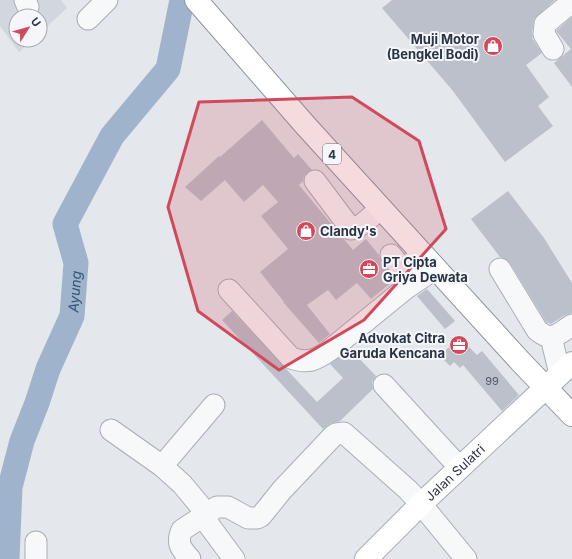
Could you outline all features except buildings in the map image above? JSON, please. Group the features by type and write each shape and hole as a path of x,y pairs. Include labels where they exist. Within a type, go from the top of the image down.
{"main road":[{"name":"4","path":"196,0 230,37 306,126 429,261 559,375 572,415"},
{"name":"Jalan Sulatri","path":"366,559 421,504 559,375"}],"street":[{"path":"88,19 107,0"},
{"path":"553,49 544,34 545,24 572,2"},
{"path":"314,182 351,229 360,226 381,208"},
{"path":"391,254 400,267 406,267 429,261"},
{"path":"229,290 291,358 299,361 309,361 320,357 330,350 405,289 429,261"},
{"path":"500,269 537,330 544,336 551,337 559,334 572,325"},
{"path":"551,337 559,375"},
{"path":"384,385 460,468"},
{"path":"162,466 214,405"},
{"path":"111,430 162,466 182,484 205,515 234,559"},
{"path":"190,559 180,548 180,535 182,530 217,506 228,507 248,518 257,518 261,516 282,490 332,436 340,433 344,433 387,471 421,504 466,559"}],"highlighted area":[{"path":"352,97 419,141 446,229 364,320 279,370 198,311 168,207 199,102"}],"shaded area":[{"path":"0,0 61,0 67,8 48,26 48,8 8,8 8,37 0,26"},
{"path":"16,48 23,48 19,52"}],"waterway":[{"name":"Ayung","path":"7,559 10,487 22,441 37,403 48,369 72,316 76,263 65,224 112,136 168,69 182,0"}],"place":[{"name":"Muji Motor (Bengkel Bodi)","path":"493,46"},
{"name":"Clandy's","path":"306,231"},
{"name":"PT Cipta Griya Dewata","path":"369,269"},
{"name":"Advokat Citra Garuda Kencana","path":"459,345"}]}
